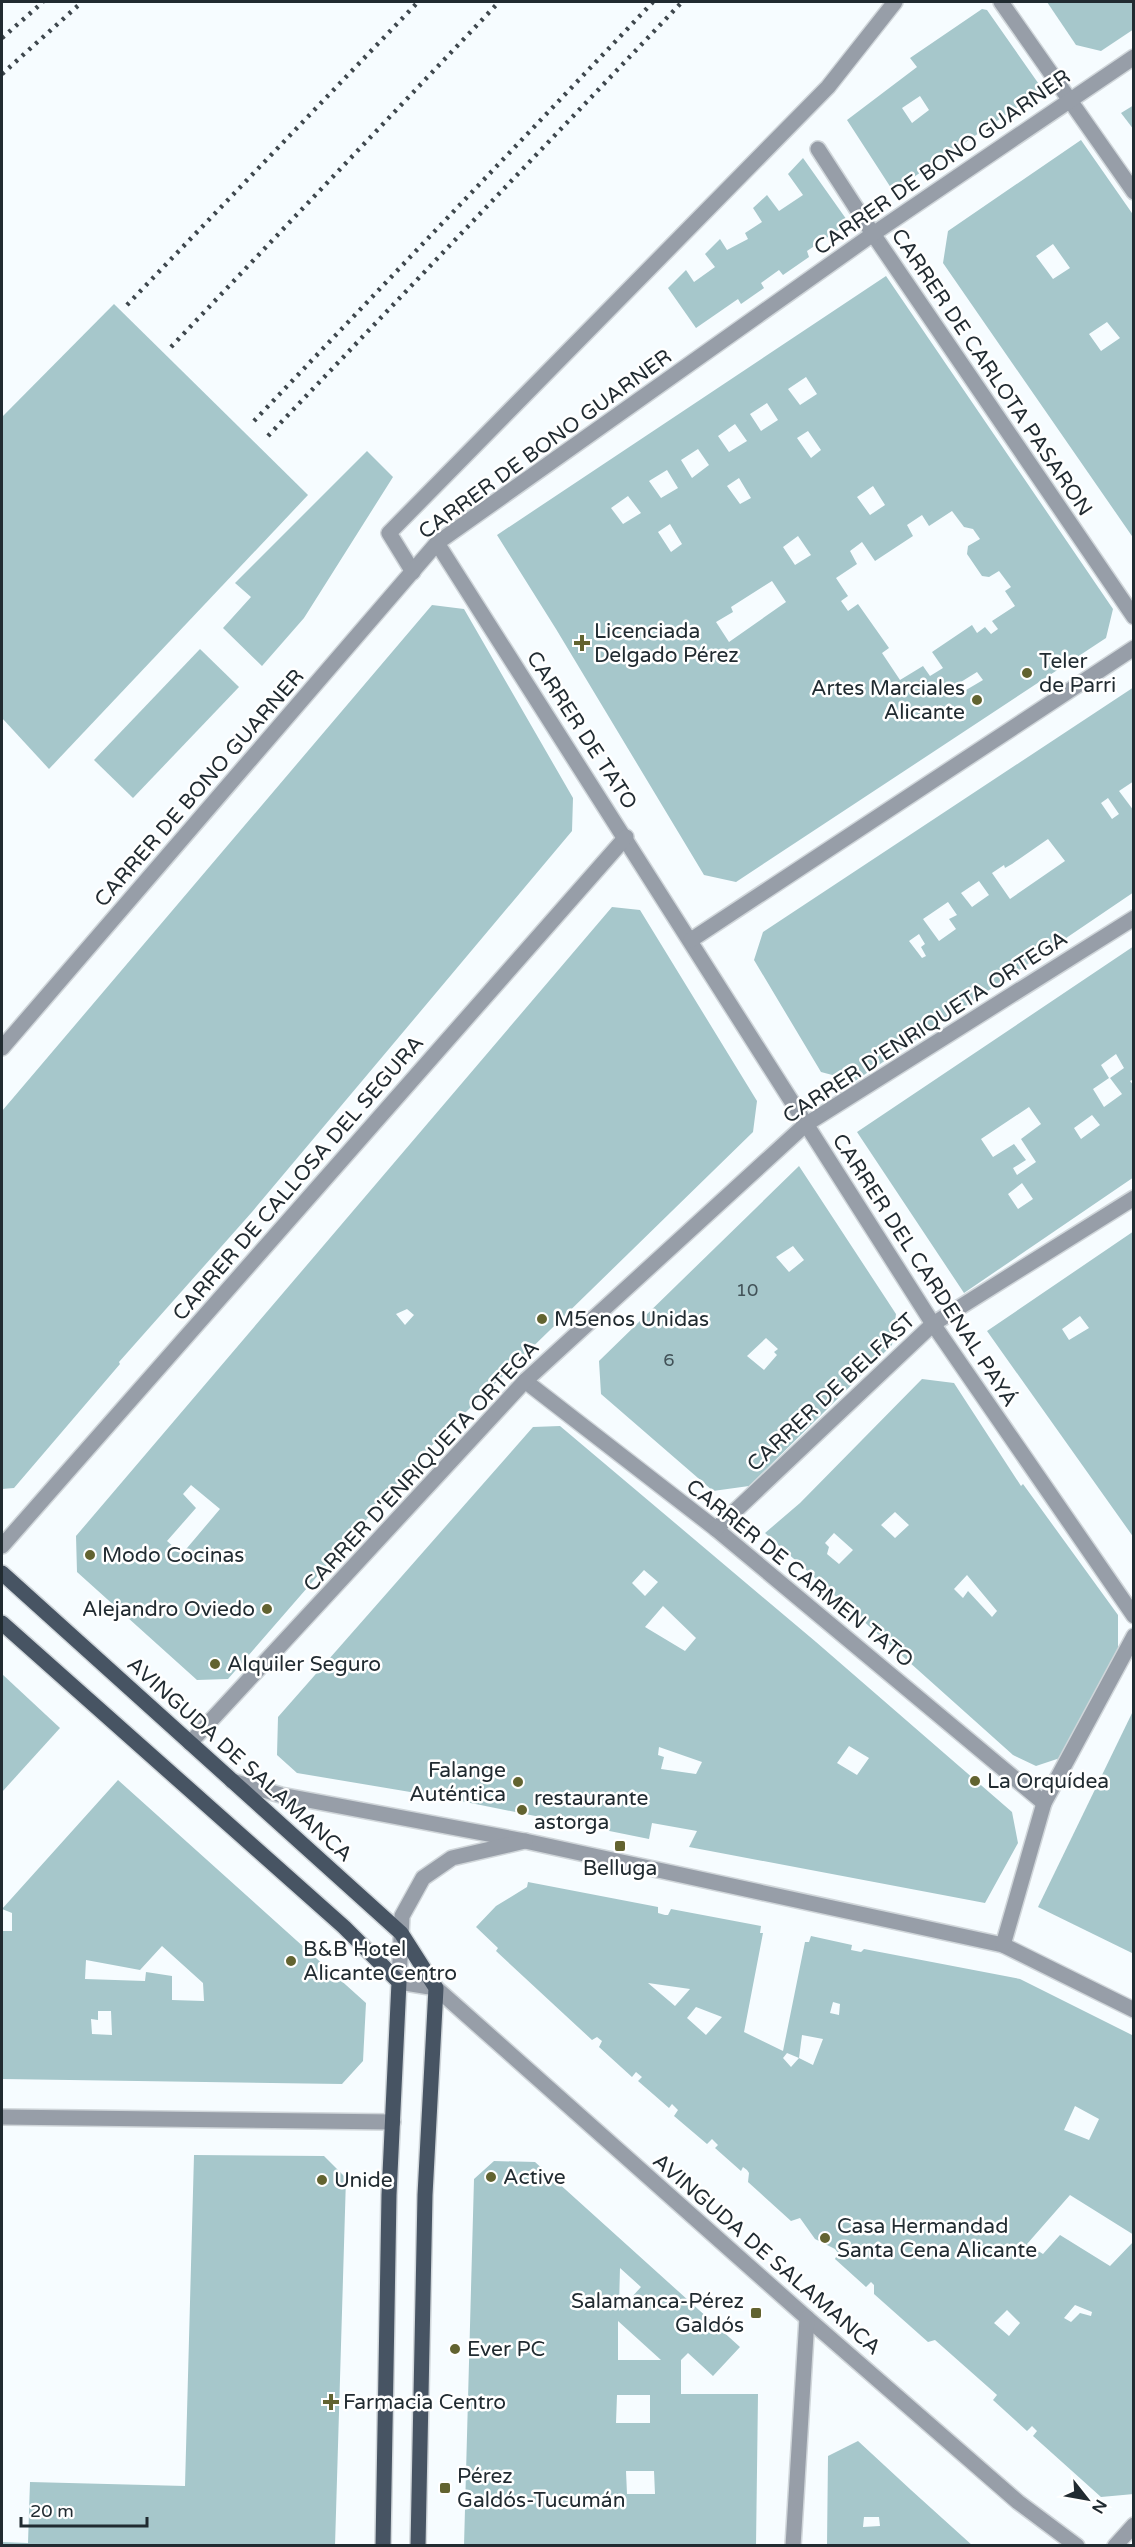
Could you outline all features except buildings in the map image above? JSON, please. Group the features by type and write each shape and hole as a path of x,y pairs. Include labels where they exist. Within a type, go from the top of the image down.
{"main road":[{"name":"AVINGUDA DE SALAMANCA","path":"2,1573 402,1933 436,1988"},
{"path":"2,1623 344,1927 399,1982 389,2207 383,2546"},
{"path":"418,2546 425,2195 436,1988"}],"street":[{"path":"412,572 389,533 828,87 895,2"},
{"path":"1001,2 1134,192"},
{"name":"CARRER DE BONO GUARNER","path":"2,1048 437,543 873,234 1134,57"},
{"name":"CARRER DE CARLOTA PASARON","path":"818,149 873,234 1134,617"},
{"name":"CARRER DE TATO","path":"437,543 691,940"},
{"path":"691,940 1134,648"},
{"name":"CARRER DE CALLOSA DEL SEGURA","path":"2,1546 626,837"},
{"name":"CARRER D'ENRIQUETA ORTEGA","path":"190,1743 525,1381 805,1125 1134,918"},
{"name":"CARRER DEL CARDENAL PAYÁ","path":"691,940 805,1125 933,1324 1134,1616"},
{"name":"CARRER DE BELFAST","path":"716,1529 933,1324 1134,1198"},
{"name":"CARRER DE CARMEN TATO","path":"525,1381 716,1529 1044,1803"},
{"path":"1003,1945 1044,1803 1134,1636"},
{"path":"232,1780 281,1795 525,1841 1003,1945 1134,2010"},
{"path":"436,1988 399,1982 402,1916 423,1878 452,1858 525,1841"},
{"name":"AVINGUDA DE SALAMANCA","path":"436,1988 1018,2502 1077,2546"},
{"path":"2,2117 393,2122"},
{"path":"793,2546 807,2318"},
{"path":"1115,2546 1134,2525"}],"railway":[{"path":"2,38 43,2"},
{"path":"2,74 82,2"},
{"path":"127,305 418,2"},
{"path":"171,347 499,2"},
{"path":"254,421 653,2"},
{"path":"268,436 682,2"}],"place":[{"name":"Licenciada Delgado Pérez","path":"582,643"},
{"name":"Teler de Parri","path":"1027,673"},
{"name":"Artes Marciales Alicante","path":"977,700"},
{"name":"M5enos Unidas","path":"542,1319"},
{"name":"Modo Cocinas","path":"90,1555"},
{"name":"Alejandro Oviedo","path":"267,1609"},
{"name":"Alquiler Seguro","path":"215,1664"},
{"name":"La Orquídea","path":"975,1781"},
{"name":"Falange Auténtica","path":"518,1782"},
{"name":"restaurante astorga","path":"522,1810"},
{"name":"Belluga","path":"620,1846"},
{"name":"B&B Hotel Alicante Centro","path":"291,1961"},
{"name":"Active","path":"491,2177"},
{"name":"Unide","path":"322,2180"},
{"name":"Casa Hermandad Santa Cena Alicante","path":"825,2238"},
{"name":"Salamanca-Pérez Galdós","path":"756,2313"},
{"name":"Ever PC","path":"455,2349"},
{"name":"Farmacia Centro","path":"331,2402"},
{"name":"Pérez Galdós-Tucumán","path":"445,2488"}]}
